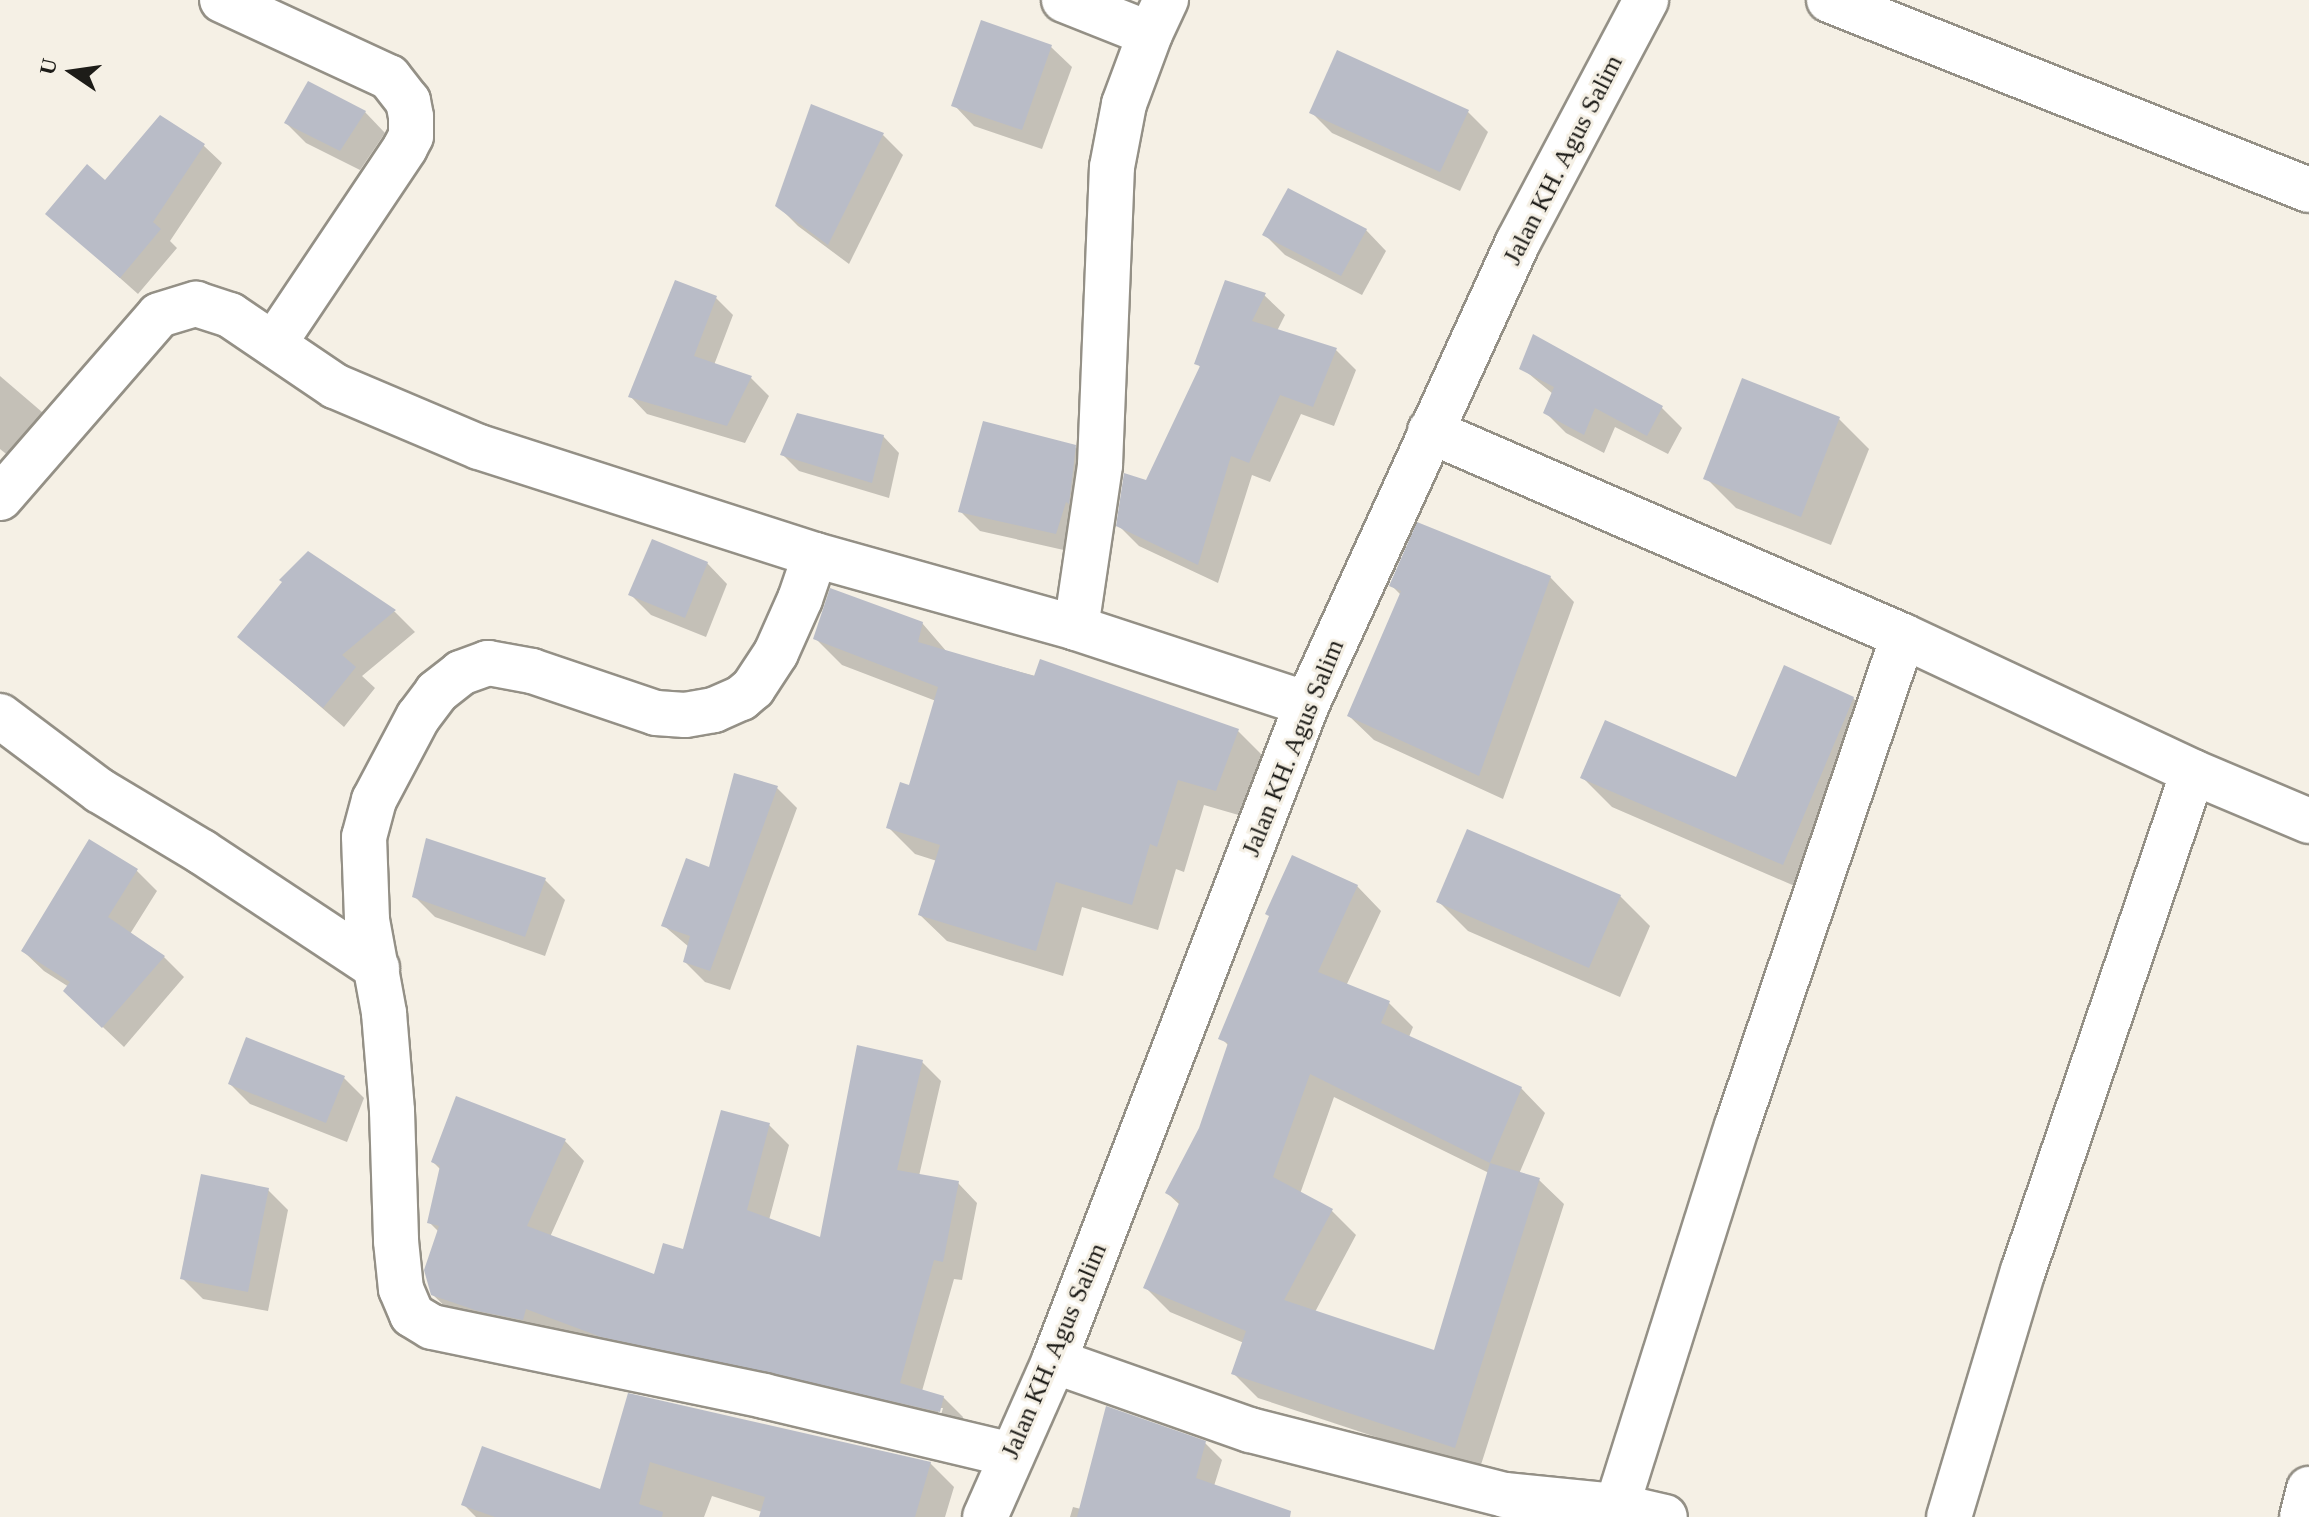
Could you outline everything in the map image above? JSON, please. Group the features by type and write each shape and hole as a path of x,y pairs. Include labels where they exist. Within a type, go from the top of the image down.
{"main road":[{"path":"222,0 389,77 408,101 411,117 411,136 405,148 274,344"},
{"path":"1064,0 1158,17 1124,104 1112,167 1100,465 1076,628"},
{"name":"Jalan KH. Agus Salim","path":"985,1517 1054,1361 1307,704 1518,242 1646,0"},
{"path":"1829,0 2309,190"},
{"path":"0,498 159,315 196,304 230,315 335,386 479,447 815,555 1076,628 1307,704"},
{"path":"1430,431 1903,636 2193,772 2309,821"},
{"path":"815,555 794,613 761,676 741,698 714,710 685,715 656,713 506,663 474,667 437,692 418,717 374,800 364,837 367,920 377,968 392,1111 396,1241 401,1289 412,1315 432,1327 764,1396 1011,1455"},
{"path":"1617,1506 1737,1126 1903,636"},
{"path":"0,716 100,791 202,852 377,968"},
{"path":"1949,1517 2023,1271 2193,772"},
{"path":"1054,1361 1250,1430 1514,1506 1617,1506 1665,1517"},
{"path":"2302,1517 2309,1489"}],"building":[{"path":"981,20 1052,45 1022,130 951,106"},
{"path":"1337,50 1469,110 1440,172 1309,113"},
{"path":"308,81 366,111 340,151 284,123"},
{"path":"811,104 884,133 828,245 775,206"},
{"path":"160,115 205,144 153,222 161,229 120,278 45,214 87,164 105,180"},
{"path":"1288,188 1367,229 1341,276 1262,235"},
{"path":"675,280 717,296 694,356 752,376 727,426 628,397"},
{"path":"1225,280 1266,293 1252,321 1337,348 1313,407 1280,395 1249,463 1231,456 1198,565 1116,526 1124,473 1146,480 1200,366 1194,364"},
{"path":"1533,334 1663,406 1647,436 1595,408 1584,435 1543,413 1554,387 1519,369"},
{"path":"1742,378 1840,417 1801,517 1703,479"},
{"path":"797,413 884,435 872,483 780,455"},
{"path":"983,421 1076,445 1069,504 1066,502 1056,534 958,512"},
{"path":"1417,522 1551,576 1479,776 1347,716 1401,591 1389,586"},
{"path":"652,539 708,562 685,618 628,595"},
{"path":"308,551 396,610 342,655 356,667 323,708 237,637 282,582 279,580"},
{"path":"830,588 923,622 918,642 1034,676 1040,659 1239,729 1216,791 1178,780 1157,847 1150,844 1132,905 1056,882 1036,951 918,915 940,845 886,828 900,782 909,785 938,687 813,639"},
{"path":"1784,665 1854,697 1783,865 1580,778 1605,720 1736,777"},
{"path":"734,773 778,786 710,971 683,962 690,936 661,926 686,858 709,867"},
{"path":"1467,829 1621,895 1589,968 1436,902"},
{"path":"426,838 546,878 525,937 412,897"},
{"path":"89,839 138,869 108,917 165,956 102,1028 63,991 70,982 21,951"},
{"path":"1292,855 1358,885 1318,972 1390,1001 1381,1023 1522,1087 1490,1163 1540,1178 1455,1448 1231,1374 1246,1331 1143,1288 1180,1201 1165,1193 1199,1128 1228,1043 1218,1039 1269,916 1265,914","holes":["1310,1074 1490,1163 1434,1350 1284,1300 1333,1209 1273,1177"]},
{"path":"246,1037 345,1076 326,1123 228,1084"},
{"path":"857,1045 923,1060 897,1170 959,1181 943,1262 934,1260 900,1383 944,1396 940,1412 601,1337 526,1309 523,1320 478,1311 431,1295 424,1270 439,1226 427,1223 440,1166 431,1162 456,1096 566,1139 527,1226 654,1274 663,1243 683,1249 721,1110 770,1123 747,1210 820,1237"},
{"path":"201,1174 269,1188 248,1292 180,1279"},
{"path":"628,1393 931,1462 915,1517 759,1517 765,1497 650,1462 639,1504 663,1512 662,1517 495,1517 461,1505 482,1446 600,1489"},
{"path":"1106,1406 1206,1441 1196,1478 1291,1511 1290,1517 1077,1517"}]}
